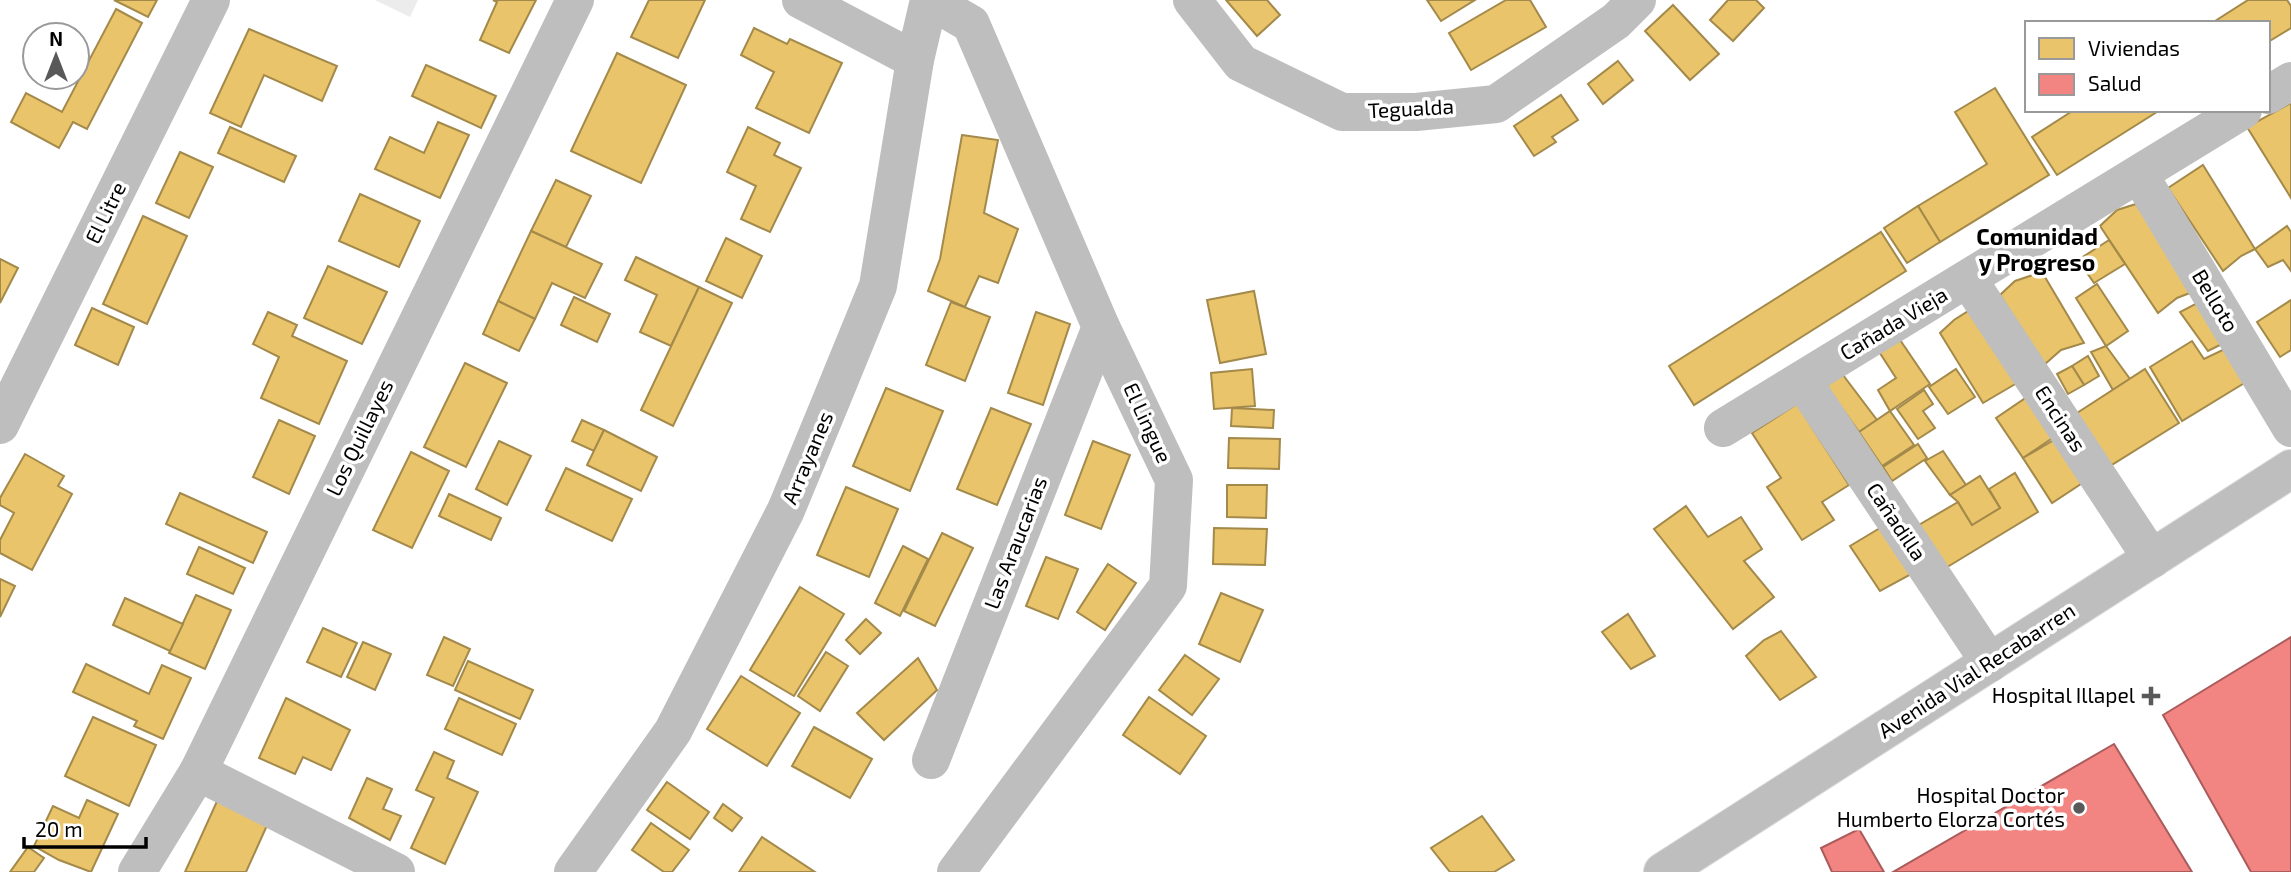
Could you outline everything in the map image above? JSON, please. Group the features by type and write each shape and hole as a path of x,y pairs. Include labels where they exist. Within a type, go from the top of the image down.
{"street":[{"name":"El Litre","path":"0,425 211,0"},
{"name":"Los Quillayes","path":"136,872 198,772 575,0"},
{"path":"801,0 915,60"},
{"name":"Arrayanes","path":"573,872 673,731 786,510 878,286 915,60 930,0"},
{"name":"El Lingue","path":"930,0 971,24 1101,327 1174,480 1168,586 956,872"},
{"name":"Tegualda","path":"1192,0 1241,64 1342,112 1416,112 1496,103 1616,21 1637,0"},
{"path":"2270,94 2291,81"},
{"name":"Cañada Vieja","path":"1723,428 2240,112"},
{"name":"Belloto","path":"2139,174 2291,428"},
{"name":"Encinas","path":"1968,279 2152,559"},
{"name":"Las Araucarias","path":"930,760 1101,327"},
{"name":"Cañadilla","path":"1802,380 1990,663"},
{"name":"Avenida Vial Recabarren","path":"1664,872 2291,469"},
{"path":"198,772 396,872"}],"shaded area":[{"path":"375,0 418,0 410,17"}],"building: Viviendas":[{"path":"114,0 157,0 148,17"},
{"path":"493,0 536,0 509,53 480,40 497,2"},
{"path":"649,0 705,0 678,58 631,37"},
{"path":"1226,0 1267,0 1280,15 1257,36"},
{"path":"1427,0 1475,0 1441,21"},
{"path":"1506,0 1530,0 1546,27 1471,70 1449,33"},
{"path":"1728,0 1756,0 1764,8 1733,41 1710,20"},
{"path":"2248,0 2287,0 2291,6 2291,28 2270,41 2270,21 2215,21"},
{"path":"1673,5 1719,54 1690,80 1645,31"},
{"path":"116,9 142,23 87,129 73,122 59,148 11,122 26,93 62,112 73,91 91,91 91,57"},
{"path":"754,28 787,44 790,39 842,63 809,133 756,108 774,72 741,55"},
{"path":"249,29 337,66 322,101 264,75 241,127 210,113"},
{"path":"617,53 686,85 641,183 571,151"},
{"path":"1618,61 1633,80 1603,104 1588,84"},
{"path":"426,65 496,96 481,128 412,96"},
{"path":"1995,88 2049,175 1940,242 1918,206 1987,164 1955,112"},
{"path":"1561,95 1578,120 1552,137 1556,142 1534,156 1514,126"},
{"path":"2291,103 2291,198 2247,127"},
{"path":"2071,112 2157,112 2057,175 2032,137"},
{"path":"438,122 469,135 440,198 375,169 390,137 424,153"},
{"path":"230,127 296,156 284,182 218,153"},
{"path":"748,127 780,143 774,155 801,168 770,232 741,219 756,186 727,172"},
{"path":"962,135 998,140 984,213 1018,229 998,283 979,276 965,307 928,291 940,259"},
{"path":"180,152 213,167 189,218 156,203"},
{"path":"2203,165 2255,249 2241,256 2223,271 2168,188"},
{"path":"556,180 591,196 566,247 531,231"},
{"path":"360,194 420,221 399,267 339,241"},
{"path":"2136,204 2195,291 2177,298 2158,313 2100,226 2117,210"},
{"path":"1918,206 1940,242 1907,263 1884,228"},
{"path":"143,216 187,236 147,324 103,304"},
{"path":"2287,226 2291,232 2291,271 2283,260 2268,267 2255,249"},
{"path":"531,231 602,264 585,298 552,283 535,319 498,301"},
{"path":"1881,232 1906,271 1694,405 1669,366"},
{"path":"726,238 762,256 742,298 706,281"},
{"path":"2109,240 2125,264 2094,283 2078,260"},
{"path":"636,257 699,287 671,346 640,332 657,295 625,280"},
{"path":"0,259 18,268 0,303"},
{"path":"328,266 387,292 362,344 304,318"},
{"path":"2042,272 2084,343 2061,350 2044,365 2000,295 2015,281"},
{"path":"2097,284 2128,331 2106,346 2076,298"},
{"path":"699,287 732,303 673,426 641,410"},
{"path":"1254,291 1266,354 1220,363 1207,300"},
{"path":"574,297 610,314 597,342 561,325"},
{"path":"2291,300 2291,350 2280,357 2257,322"},
{"path":"498,301 535,319 519,351 483,334"},
{"path":"2201,301 2228,341 2208,351 2180,312"},
{"path":"951,302 990,317 965,381 926,365"},
{"path":"92,308 134,327 118,365 75,345"},
{"path":"1973,308 2017,383 1983,403 1940,333"},
{"path":"268,312 297,325 292,336 347,361 319,424 261,398 279,357 253,344"},
{"path":"1036,312 1070,324 1043,405 1008,393"},
{"path":"1896,334 1930,384 1890,411 1878,390 1896,378 1876,347"},
{"path":"2192,341 2204,359 2233,345 2251,379 2182,421 2150,367"},
{"path":"2106,346 2130,379 2113,390 2091,352"},
{"path":"2088,356 2099,376 2084,385 2072,366"},
{"path":"465,363 507,383 466,467 424,447"},
{"path":"2072,366 2084,385 2068,394 2057,374"},
{"path":"1252,369 1255,406 1214,409 1211,373"},
{"path":"1956,369 1975,397 1948,414 1929,387"},
{"path":"2145,369 2179,423 2110,466 2077,413"},
{"path":"1840,371 1877,420 1859,432 1824,383"},
{"path":"886,388 943,411 910,491 853,466"},
{"path":"1924,390 1933,404 1923,411 1935,428 1918,439 1897,409"},
{"path":"2027,397 2054,437 2023,458 1996,418"},
{"path":"1797,404 1849,485 1822,502 1834,520 1802,540 1767,487 1781,478 1752,433"},
{"path":"991,408 1031,424 997,505 957,489"},
{"path":"1232,408 1274,410 1273,428 1231,426"},
{"path":"1890,411 1914,445 1882,466 1859,432"},
{"path":"279,420 315,436 289,494 253,477"},
{"path":"582,420 604,430 594,451 572,441"},
{"path":"604,430 657,457 641,491 587,465"},
{"path":"2059,437 2087,480 2052,503 2023,458"},
{"path":"1229,438 1280,439 1279,469 1228,468"},
{"path":"499,441 531,456 507,505 476,489"},
{"path":"1093,441 1130,455 1101,529 1065,515"},
{"path":"1918,444 1927,458 1892,481 1883,467"},
{"path":"1943,451 1966,485 1950,495 1925,461"},
{"path":"411,452 449,471 412,548 373,530"},
{"path":"25,454 64,476 58,486 72,494 32,570 0,553 0,540 14,513 0,505 0,498"},
{"path":"566,468 632,499 612,541 546,510"},
{"path":"2015,473 2038,512 1944,569 1917,526 1958,502 1972,525 2000,508 1989,489"},
{"path":"1980,476 2000,508 1972,525 1958,502 1950,495"},
{"path":"1227,485 1267,485 1266,518 1227,517"},
{"path":"846,487 898,509 869,577 817,555"},
{"path":"180,493 267,532 253,563 166,524"},
{"path":"449,494 501,518 491,540 439,516"},
{"path":"1686,506 1708,537 1741,517 1762,549 1744,561 1774,597 1733,629 1654,529"},
{"path":"1885,525 1917,571 1880,591 1850,546"},
{"path":"1214,528 1267,529 1265,565 1213,564"},
{"path":"942,533 973,548 935,626 904,611"},
{"path":"903,546 928,559 900,616 875,603"},
{"path":"199,547 245,568 233,594 187,574"},
{"path":"1046,557 1078,569 1058,619 1026,606"},
{"path":"1108,564 1136,583 1105,630 1077,612"},
{"path":"0,579 15,586 0,617"},
{"path":"800,587 844,614 794,696 750,670"},
{"path":"1221,593 1263,610 1240,662 1199,644"},
{"path":"196,595 231,610 205,669 169,653"},
{"path":"125,598 183,624 170,651 113,625"},
{"path":"1628,614 1655,656 1631,669 1602,632"},
{"path":"866,619 881,633 860,654 846,640"},
{"path":"323,628 357,643 341,677 307,662"},
{"path":"1781,631 1816,677 1780,700 1746,656 1764,640"},
{"path":"444,637 470,649 453,686 427,675"},
{"path":"363,642 391,654 375,690 347,677"},
{"path":"826,652 848,666 820,711 798,696"},
{"path":"1185,655 1219,679 1192,715 1159,690"},
{"path":"918,658 937,690 884,740 857,713"},
{"path":"468,661 533,690 520,719 455,690"},
{"path":"86,664 149,694 162,665 191,678 163,739 134,726 137,721 73,692"},
{"path":"741,676 800,713 767,766 707,729"},
{"path":"1149,697 1206,736 1180,774 1123,735"},
{"path":"286,698 350,730 331,770 303,757 295,774 259,758"},
{"path":"459,698 516,724 502,755 445,729"},
{"path":"93,717 156,745 129,806 65,776"},
{"path":"814,727 872,759 850,798 792,766"},
{"path":"434,752 454,761 447,778 478,792 445,864 411,848 434,798 416,790"},
{"path":"367,778 392,789 383,809 401,816 390,840 349,818"},
{"path":"667,782 709,812 690,839 647,810"},
{"path":"218,799 269,821 246,872 185,872"},
{"path":"87,800 118,814 91,872 59,860 34,846 53,806 79,818"},
{"path":"723,804 742,818 732,831 714,818"},
{"path":"1482,816 1514,860 1494,872 1450,872 1431,848"},
{"path":"651,823 689,850 672,872 664,872 632,850"},
{"path":"762,837 815,872 739,872"},
{"path":"28,847 44,858 34,872 10,872"}],"building: Salud":[{"path":"2291,637 2291,872 2251,872 2163,715"},
{"name":"Hospital Doctor Humberto Elorza Cortés","path":"2114,744 2192,872 1893,872"},
{"name":"Hospital Doctor Humberto Elorza Cortés","path":"1859,829 1884,872 1832,872 1821,848"}],"place":[{"name":"Hospital Illapel","path":"2151,696"},
{"name":"Hospital Doctor Humberto Elorza Cortés","path":"2079,808"}],"district":[{"name":"Comunidad y Progreso","path":"2037,250"}]}
